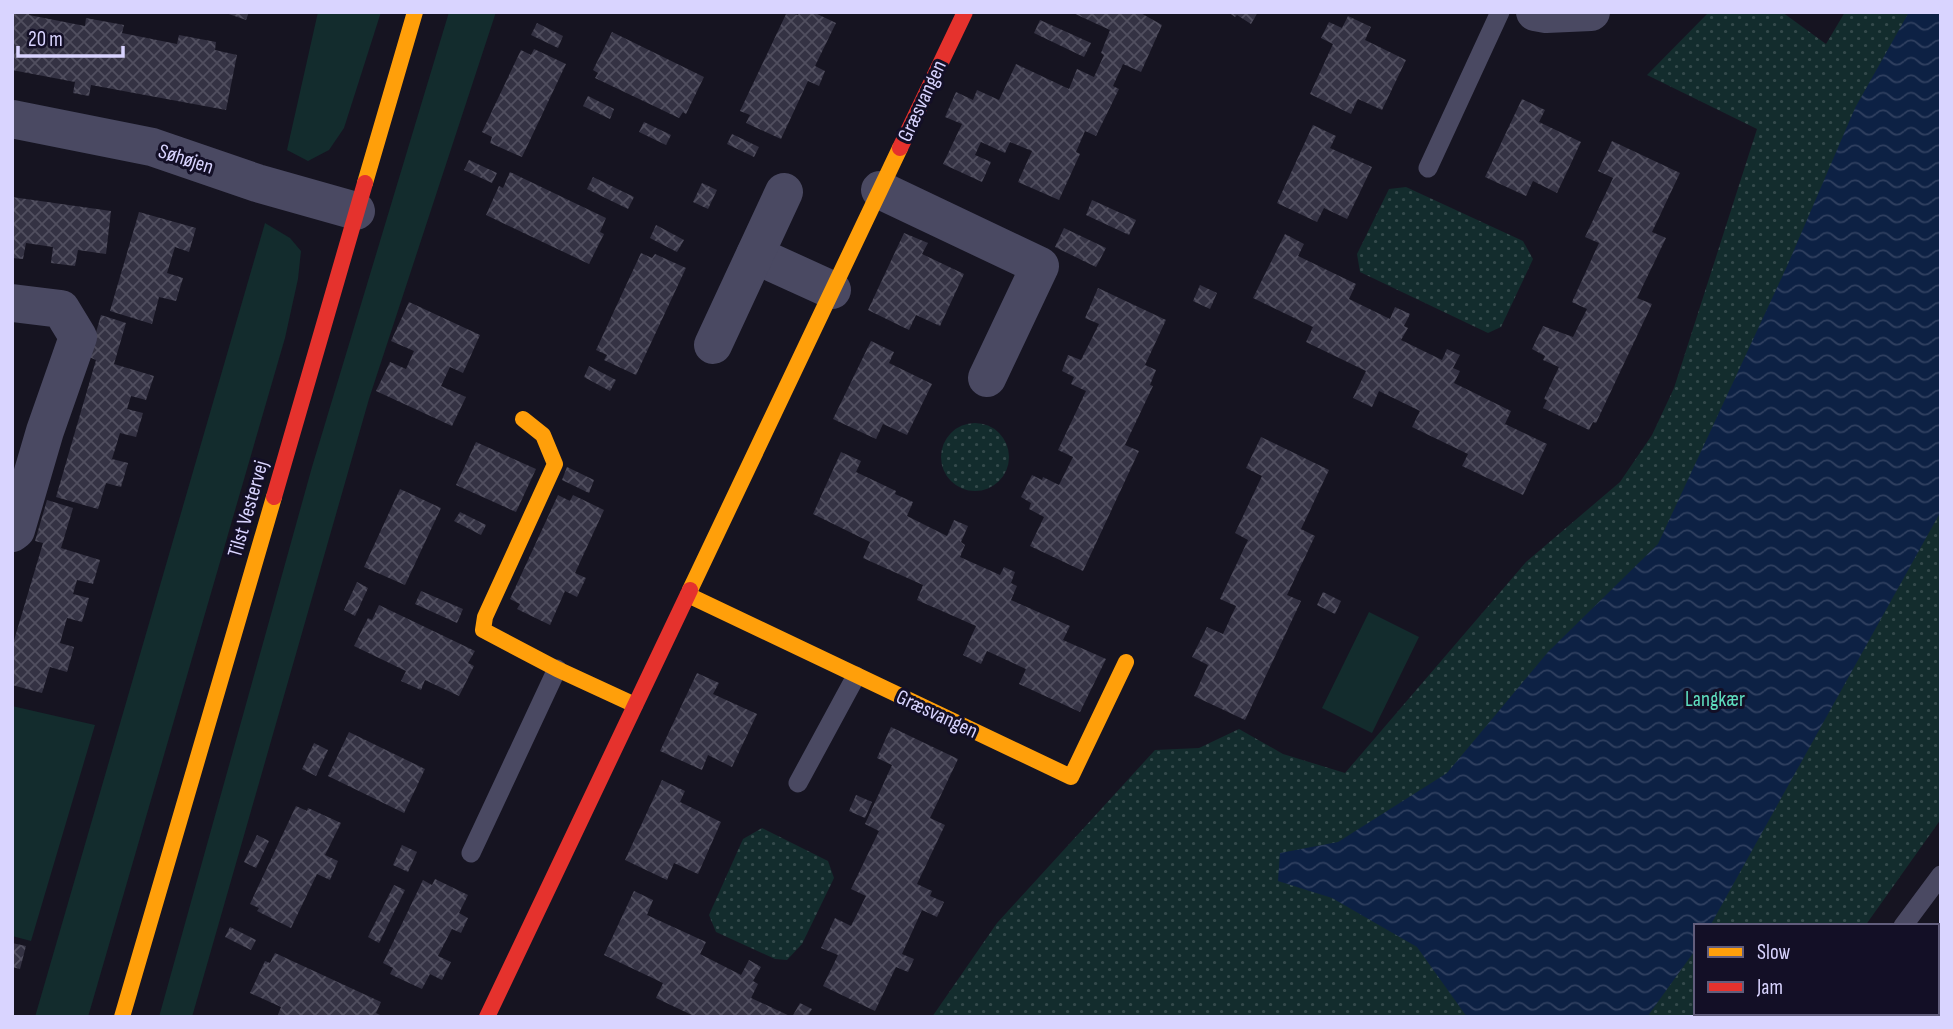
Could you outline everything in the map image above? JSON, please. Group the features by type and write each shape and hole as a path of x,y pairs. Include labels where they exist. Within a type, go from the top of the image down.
{"street":[{"name":"Tilst Vestervej","path":"121,1017 415,12"},
{"name":"Græsvangen","path":"487,1017 964,12"},
{"path":"1535,12 1591,12"},
{"name":"Søhøjen","path":"12,119 152,147 257,183 356,211"},
{"path":"880,190 1040,266 987,377"},
{"path":"713,345 784,192"},
{"path":"755,255 832,290"},
{"path":"12,303 61,309 78,337 44,431 16,530 12,533"},
{"path":"523,419 543,435 555,464 485,617 483,630 635,705"},
{"name":"Græsvangen","path":"688,595 1071,777 1126,662"}],"lane":[{"path":"1428,168 1500,12"},
{"path":"471,853 557,668"},
{"path":"798,783 856,676"},
{"path":"1904,924 1941,875"}],"green space":[{"path":"318,12 381,12 344,128 329,150 308,161 287,150"},
{"path":"449,12 496,12 369,399 192,1017 159,1017 312,467"},
{"name":"Langkær","path":"1709,12 1782,12 1826,44 1845,12 1941,12 1941,819 1866,924 1694,924 1694,1015 1801,1015 1800,1017 932,1017 997,923 1155,750 1199,748 1239,729 1283,754 1345,773 1526,562 1620,482 1652,435 1674,388 1757,129 1647,75"},
{"path":"1406,187 1523,241 1533,259 1501,327 1488,333 1360,272 1357,254 1389,189"},
{"path":"265,223 290,238 301,251 298,279 285,338 88,1017 35,1017"},
{"path":"975,423 988,426 999,433 1006,444 1009,457 1006,470 999,481 988,488 975,491 962,488 951,481 944,470 941,457 944,444 951,433 962,426"},
{"path":"1369,612 1419,637 1372,733 1322,708"},
{"path":"12,706 95,725 31,941 12,936"},
{"path":"762,828 828,861 834,878 802,944 787,960 775,959 716,932 709,915 743,839"}],"water":[{"path":"1909,12 1941,12 1941,511 1711,924 1694,924 1694,952 1647,1017 1467,1017 1417,947 1332,898 1278,881 1280,853 1338,842 1447,773 1548,652 1658,544 1788,264 1855,108"}],"building":[{"path":"12,12 30,12 29,15 85,26 86,18 124,25 122,33 177,44 179,35 216,42 215,50 237,55 226,110 91,85 89,96 73,93 75,82 12,70"},
{"path":"223,12 249,12 246,20"},
{"path":"787,12 798,15 800,12 813,12 836,23 815,66 825,71 819,86 808,81 781,139 746,123 750,115 740,111"},
{"path":"1071,12 1139,12 1162,25 1141,72 1123,64 1113,86 1119,89 1096,136 1085,131 1076,152 1080,154 1059,200 1018,182 1032,151 1010,142 1005,153 981,142 975,155 991,162 982,182 943,164 962,124 945,117 956,92 973,100 977,90 999,100 1016,64 1069,89 1077,69 1094,77 1104,55 1101,53 1110,30"},
{"path":"1228,12 1258,12 1251,24"},
{"path":"1348,16 1371,27 1365,40 1406,60 1382,110 1358,99 1351,114 1310,94 1333,44 1321,38 1329,22 1342,28"},
{"path":"1040,20 1091,43 1084,57 1034,33"},
{"path":"537,23 563,36 558,48 531,35"},
{"path":"612,32 704,77 686,114 683,112 679,118 595,78 598,73 593,70"},
{"path":"534,49 566,64 522,157 490,143 492,137 482,132 521,50 531,55"},
{"path":"588,96 614,109 610,119 583,106"},
{"path":"1522,99 1545,110 1539,122 1581,142 1557,193 1533,181 1526,196 1485,177"},
{"path":"644,122 671,135 666,145 639,132"},
{"path":"1313,125 1336,136 1330,148 1372,167 1347,219 1324,208 1317,222 1277,203"},
{"path":"732,134 759,147 754,157 727,144"},
{"path":"1612,141 1680,173 1652,232 1666,238 1637,298 1652,304 1596,423 1593,422 1589,430 1543,408 1547,400 1544,399 1559,367 1543,360 1545,356 1532,349 1543,326 1573,337 1587,309 1572,302 1599,243 1585,237 1613,178 1598,171"},
{"path":"469,160 497,173 492,183 464,170"},
{"path":"510,172 606,218 600,232 604,234 589,264 486,215 499,186 503,188"},
{"path":"593,177 634,197 628,209 587,189"},
{"path":"702,183 717,190 708,209 693,202"},
{"path":"12,197 111,211 106,254 78,250 75,266 51,263 53,247 26,243 23,259 12,258"},
{"path":"1092,200 1136,220 1129,235 1086,215"},
{"path":"139,212 196,228 189,252 175,247 167,273 183,278 176,301 159,297 152,324 110,311"},
{"path":"656,225 684,240 677,252 650,238"},
{"path":"1064,228 1106,248 1096,267 1055,247"},
{"path":"904,233 928,243 922,254 964,274 940,326 916,315 909,330 868,310"},
{"path":"1285,234 1304,244 1298,256 1356,284 1349,299 1390,319 1395,307 1410,314 1404,326 1408,328 1401,340 1442,360 1447,349 1460,355 1453,368 1460,371 1454,383 1511,411 1505,424 1547,444 1523,495 1462,466 1468,454 1412,427 1420,411 1379,391 1372,407 1353,398 1366,371 1306,342 1313,327 1253,298"},
{"path":"641,253 652,258 655,254 686,268 636,375 604,360 607,355 596,350"},
{"path":"1200,285 1217,293 1210,309 1193,301"},
{"path":"1098,288 1166,320 1145,365 1156,370 1150,385 1153,386 1125,445 1139,451 1083,571 1030,546 1044,517 1029,509 1031,503 1021,497 1032,475 1059,485 1073,457 1058,450 1086,391 1071,384 1074,377 1062,371 1068,355 1081,360 1099,324 1085,318"},
{"path":"409,302 480,335 463,373 450,367 441,386 466,397 452,426 376,391 390,362 406,369 414,351 391,341"},
{"path":"101,315 126,323 114,364 154,376 146,400 131,396 127,409 143,413 136,437 120,433 112,459 128,463 121,487 106,483 98,509 56,497 96,360 89,357"},
{"path":"871,341 894,352 889,363 932,384 907,435 883,424 876,439 833,419"},
{"path":"589,366 616,380 610,391 584,377"},
{"path":"1261,437 1329,470 1301,529 1315,536 1287,595 1301,601 1245,720 1194,696 1208,665 1192,657 1207,627 1223,634 1236,606 1220,599 1248,540 1235,533 1262,476 1246,468"},
{"path":"476,442 536,469 516,512 456,485"},
{"path":"841,452 861,461 856,472 913,502 907,516 947,536 954,520 968,526 961,542 965,545 960,557 1000,575 1004,567 1015,572 1011,583 1017,586 1011,600 1070,626 1063,640 1106,659 1080,712 1019,684 1026,669 987,651 981,664 963,655 976,626 917,600 923,585 863,558 870,542 813,514"},
{"path":"567,467 594,480 589,493 562,480"},
{"path":"400,489 441,508 405,585 364,567"},
{"path":"558,495 570,501 573,495 604,510 575,573 586,578 577,597 565,591 550,625 517,609 520,604 510,599"},
{"path":"47,500 73,508 61,548 100,560 93,584 77,580 73,594 89,598 82,622 67,618 60,643 74,647 67,672 50,667 42,693 12,685 12,647 43,543 35,541"},
{"path":"460,512 486,525 481,535 454,521"},
{"path":"357,582 368,588 355,616 344,610"},
{"path":"421,591 463,609 457,623 415,604"},
{"path":"1323,592 1341,601 1335,614 1317,605"},
{"path":"379,605 475,651 468,663 474,666 459,696 425,680 421,690 401,681 406,671 354,646 368,618 372,620"},
{"path":"697,673 719,683 713,694 757,714 732,767 708,755 702,770 660,751"},
{"path":"891,727 958,759 930,818 945,825 917,884 932,891 930,896 944,902 937,917 922,910 902,954 914,959 908,972 896,967 875,1011 823,986 838,955 821,948 835,918 851,926 866,896 851,889 879,831 865,824 892,765 877,758"},
{"path":"349,732 425,769 404,813 328,776"},
{"path":"314,743 328,750 316,776 302,769"},
{"path":"662,780 685,791 680,802 721,822 698,874 674,863 667,880 625,860"},
{"path":"856,795 872,802 865,818 849,811"},
{"path":"296,806 307,811 308,808 341,823 325,855 338,861 330,880 317,874 291,928 257,911 259,908 250,904"},
{"path":"257,835 269,841 256,868 244,862"},
{"path":"402,845 417,852 408,872 393,865"},
{"path":"435,879 468,895 459,913 468,918 461,933 452,929 438,956 451,962 442,980 430,974 422,989 390,974 393,968 383,963 423,880 432,885"},
{"path":"394,885 405,890 379,943 368,937"},
{"path":"634,891 653,900 647,915 706,942 700,954 741,975 749,960 761,967 753,981 758,984 751,998 792,1017 696,1017 656,998 663,983 604,955"},
{"path":"230,927 256,940 251,950 225,937"},
{"path":"12,943 26,946 20,969 12,967"},
{"path":"275,953 381,1002 376,1013 379,1017 277,1017 281,1007 250,993 265,961 270,963"},
{"path":"800,1003 812,1009 807,1017 792,1017"}],"traffic: slow":[{"path":"365,183 415,12"},
{"path":"690,590 900,148"},
{"path":"523,419 543,435 555,464 485,617 483,630 557,669 635,705"},
{"path":"122,1017 274,497"},
{"path":"688,595 1071,777 1126,662"}],"traffic: jam":[{"path":"900,148 965,12"},
{"path":"274,497 365,183"},
{"path":"487,1017 690,590"}]}
